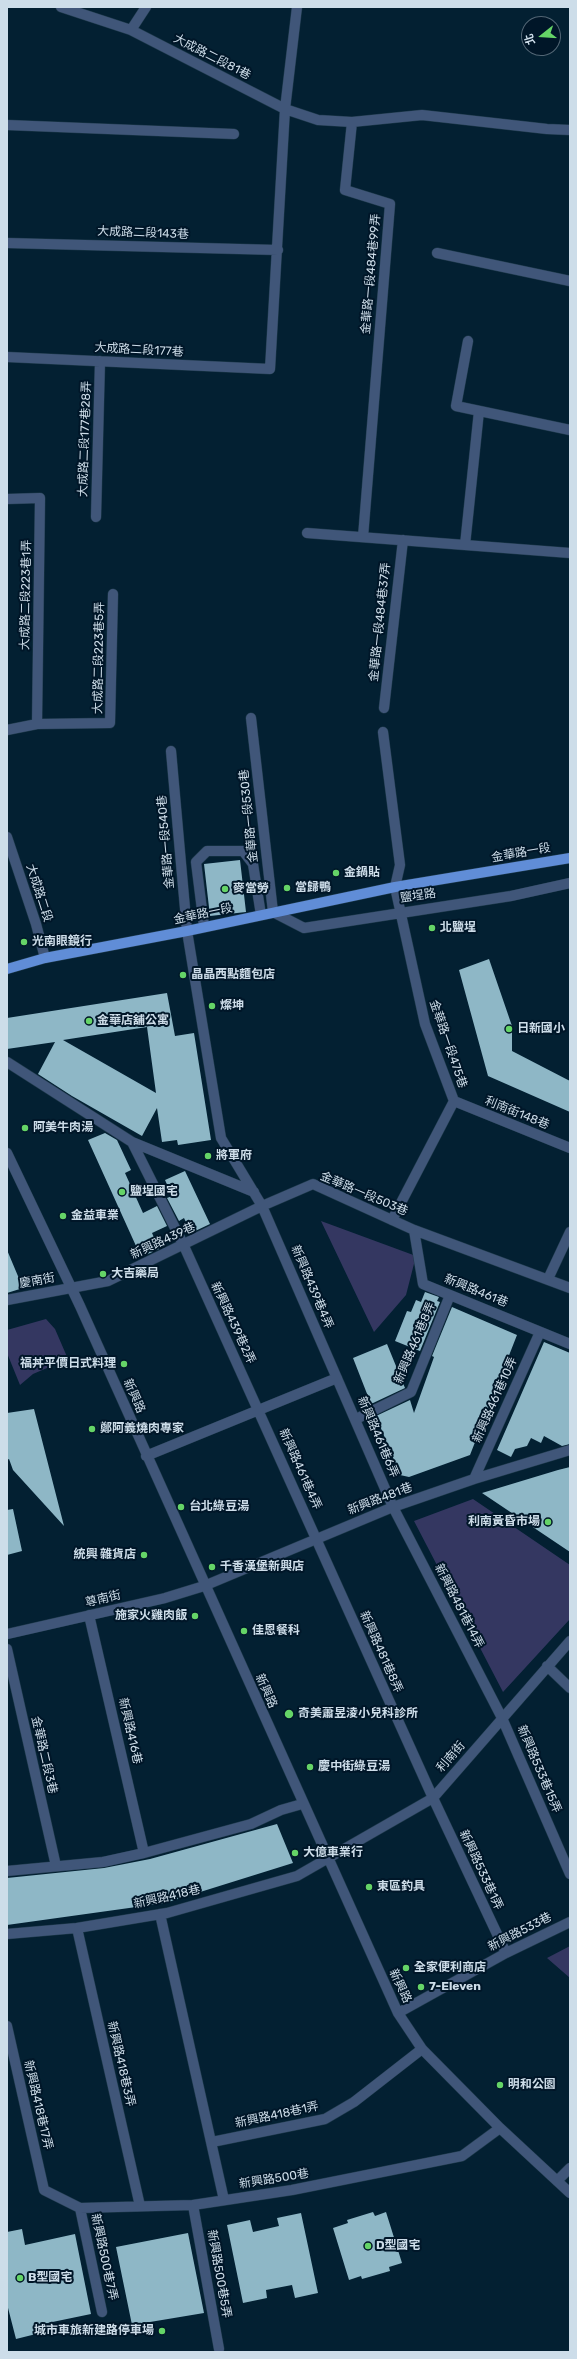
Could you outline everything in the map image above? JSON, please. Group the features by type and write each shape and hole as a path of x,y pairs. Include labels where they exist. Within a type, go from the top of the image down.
{"main road":[{"name":"金華路一段","path":"7,969 45,958 187,931 204,926 395,887 570,858"}],"street":[{"name":"大成路二段81巷","path":"61,7 131,30 285,109 318,120 352,122"},
{"path":"131,30 146,7"},
{"path":"278,250 285,109 297,7"},
{"path":"352,122 422,115 547,130 570,130"},
{"name":"金華路一段484巷99弄","path":"352,122 345,190 390,204 363,537"},
{"path":"7,125 234,134"},
{"name":"大成路二段143巷","path":"7,242 278,250"},
{"name":"大成路二段177巷","path":"7,357 270,369 278,250"},
{"path":"437,253 570,281"},
{"path":"468,341 456,406 570,430"},
{"name":"大成路二段177巷28弄","path":"96,517 100,361"},
{"path":"465,545 479,411"},
{"name":"大成路二段223巷1弄","path":"7,499 40,498 37,724"},
{"path":"307,533 570,553"},
{"name":"金華路一段484巷37弄","path":"384,708 403,540"},
{"name":"大成路二段223巷5弄","path":"37,724 110,723 113,594"},
{"name":"金華路一段530巷","path":"251,718 272,912"},
{"path":"7,730 37,724"},
{"path":"383,732 400,865 395,887"},
{"name":"金華路一段540巷","path":"171,751 187,931"},
{"name":"大成路二段","path":"7,837 36,924 45,958"},
{"path":"204,926 196,862 208,851 243,851 253,864 261,915"},
{"name":"鹽埕路","path":"272,912 304,928 399,912 511,896 570,883"},
{"name":"金華路一段475巷","path":"392,1220 454,1101 425,1024 399,912 395,887"},
{"path":"187,931 221,1138 262,1206"},
{"path":"7,1062 132,1142 254,1192"},
{"name":"利南街148巷","path":"454,1101 570,1148"},
{"name":"新興路439巷2弄","path":"132,1142 184,1246 259,1410"},
{"name":"新興路","path":"7,1153 72,1288 327,1860 398,2013 422,2048 500,2128 570,2193"},
{"name":"金華路一段503巷","path":"262,1206 313,1184 414,1230 570,1288"},
{"name":"新興路439巷","path":"72,1288 108,1281 184,1246 262,1206"},
{"name":"新興路439巷4弄","path":"262,1206 337,1378"},
{"name":"新興路461巷","path":"414,1230 422,1284 570,1344"},
{"path":"548,1279 570,1232"},
{"name":"慶南街","path":"7,1300 72,1288"},
{"name":"新興路461巷8弄","path":"356,1419 411,1392 450,1295"},
{"name":"新興路461巷10弄","path":"474,1479 540,1332"},
{"path":"146,1456 337,1378"},
{"name":"新興路461巷6弄","path":"337,1378 393,1507"},
{"name":"新興路461巷4弄","path":"259,1410 316,1538"},
{"name":"新興路481巷","path":"204,1586 393,1507 474,1479 570,1450"},
{"name":"新興路481巷14弄","path":"393,1507 502,1718"},
{"name":"新興路481巷8弄","path":"316,1538 433,1798"},
{"name":"尊南街","path":"7,1634 165,1598 204,1586"},
{"name":"新興路416巷","path":"88,1615 144,1853"},
{"name":"利南街","path":"327,1860 433,1798 547,1666 570,1642"},
{"name":"金華路二段3巷","path":"7,1649 56,1866"},
{"path":"547,1666 570,1688"},
{"name":"新興路533巷15弄","path":"502,1718 570,1874"},
{"name":"新興路533巷1弄","path":"433,1798 506,1953"},
{"path":"7,1872 103,1862 144,1853 251,1824 281,1810 302,1804"},
{"name":"新興路418巷","path":"7,1934 77,1928 160,1914 297,1876 327,1860"},
{"path":"160,1914 224,2200"},
{"name":"新興路533巷","path":"398,2013 506,1953 570,1922"},
{"name":"新興路418巷3弄","path":"77,1928 140,2206"},
{"name":"新興路418巷17弄","path":"7,2026 44,2190"},
{"name":"新興路418巷1弄","path":"212,2142 325,2119 354,2102 422,2048"},
{"name":"新興路500巷","path":"44,2190 80,2208 193,2205 292,2190 462,2156 500,2128"},
{"path":"557,2181 570,2168"},
{"name":"新興路500巷5弄","path":"193,2205 219,2349"},
{"name":"新興路500巷7弄","path":"80,2208 102,2312"}],"shaded area":[{"path":"321,1221 416,1256 406,1295 374,1332"},
{"path":"46,1319 55,1329 68,1359 33,1374 20,1385 7,1353 7,1330"},
{"path":"473,1499 570,1565 570,1619 503,1692 414,1521"},
{"path":"570,1946 570,1978 547,1958"}],"building":[{"name":"麥當勞","path":"240,860 246,912 210,916 204,864"},
{"path":"489,959 512,1026 512,1051 570,1081 570,1112 488,1076 459,970"},
{"path":"167,993 175,1036 194,1033 211,1140 178,1145 177,1140 162,1142 157,1108 142,1136 72,1096 38,1074 55,1042 7,1049 7,1018","holes":["147,1027 156,1093 63,1040"]},
{"name":"鹽埕國宅","path":"105,1133 117,1140 131,1170 125,1173 143,1213 157,1206 167,1226 152,1233 159,1249 141,1257 88,1140"},
{"name":"鹽埕國宅","path":"185,1171 210,1224 191,1233 184,1218 179,1221 167,1198 172,1196 165,1180"},
{"path":"7,1250 23,1288 7,1293"},
{"path":"425,1292 439,1297 437,1301 440,1302 420,1351 395,1341 407,1311 411,1312 416,1300 421,1302"},
{"path":"452,1307 517,1335 470,1455 409,1477 400,1475 376,1416 410,1400 414,1413 434,1357 432,1356"},
{"path":"544,1342 570,1353 570,1444 562,1446 544,1436 541,1443 531,1438 527,1446 515,1449 511,1457 497,1450"},
{"path":"387,1344 405,1388 371,1404 353,1358"},
{"path":"34,1409 64,1526 13,1470 9,1459 7,1460 7,1413"},
{"name":"利南黃昏市場","path":"570,1467 570,1552 482,1493 558,1470"},
{"path":"13,1509 22,1551 7,1555 7,1510"},
{"path":"277,1824 293,1863 165,1903 7,1925 7,1878 104,1868 150,1859"},
{"name":"D型國宅","path":"373,2212 375,2216 386,2212 402,2263 389,2267 390,2271 362,2279 361,2276 349,2280 333,2228 348,2223 347,2220"},
{"path":"301,2213 318,2293 295,2298 292,2285 266,2290 267,2298 243,2303 227,2225 250,2220 253,2232 279,2226 277,2218"},
{"path":"22,2229 25,2245 75,2234 91,2314 38,2325 40,2333 16,2339 7,2304 7,2232"},
{"path":"188,2233 204,2313 132,2325 116,2247"}],"place":[{"name":"金鍋貼","path":"336,873"},
{"name":"當歸鴨","path":"287,888"},
{"name":"麥當勞","path":"225,889"},
{"name":"北鹽埕","path":"432,928"},
{"name":"光南眼鏡行","path":"24,942"},
{"name":"晶晶西點麵包店","path":"183,975"},
{"name":"燦坤","path":"212,1006"},
{"name":"金華店舖公寓","path":"89,1021"},
{"name":"日新國小","path":"509,1029"},
{"name":"阿美牛肉湯","path":"25,1128"},
{"name":"將軍府","path":"208,1156"},
{"name":"鹽埕國宅","path":"122,1192"},
{"name":"金益車業","path":"63,1216"},
{"name":"大吉藥局","path":"103,1274"},
{"name":"福丼平價日式料理","path":"124,1364"},
{"name":"鄭阿義燒肉專家","path":"92,1429"},
{"name":"台北綠豆湯","path":"181,1507"},
{"name":"利南黃昏市場","path":"548,1522"},
{"name":"統興 雜貨店","path":"144,1555"},
{"name":"千香漢堡新興店","path":"212,1567"},
{"name":"施家火雞肉飯","path":"195,1616"},
{"name":"佳恩餐科","path":"244,1631"},
{"name":"奇美蕭昱淩小兒科診所","path":"289,1714"},
{"name":"慶中街綠豆湯","path":"310,1767"},
{"name":"大億車業行","path":"295,1853"},
{"name":"東區釣具","path":"369,1887"},
{"name":"全家便利商店","path":"406,1968"},
{"name":"7-Eleven","path":"421,1987"},
{"name":"明和公園","path":"500,2085"},
{"name":"D型國宅","path":"368,2246"},
{"name":"B型國宅","path":"20,2278"},
{"name":"城市車旅新建路停車場","path":"162,2331"}]}
